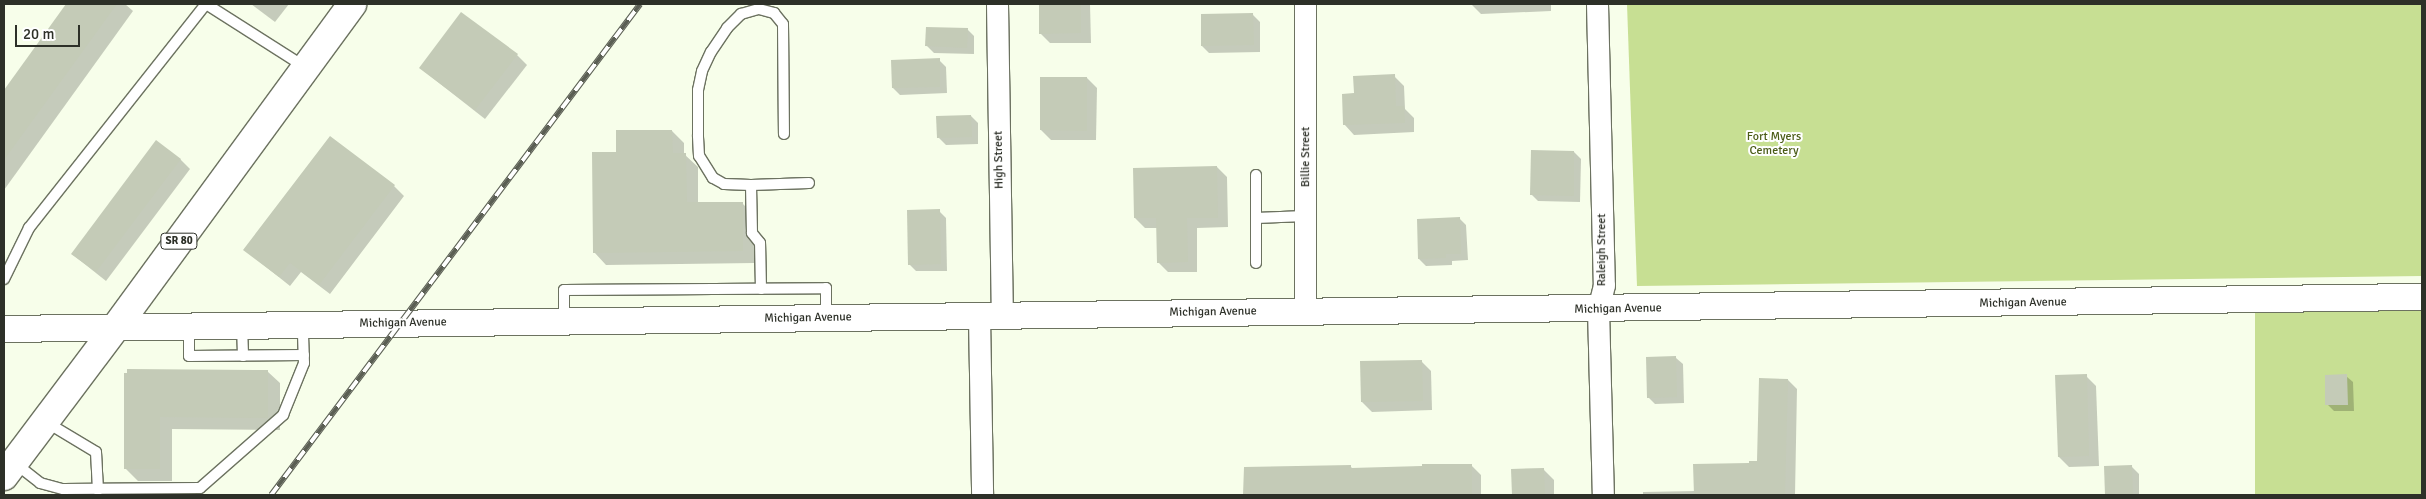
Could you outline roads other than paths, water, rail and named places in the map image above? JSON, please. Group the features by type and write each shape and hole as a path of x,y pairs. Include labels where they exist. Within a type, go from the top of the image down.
{"main road":[{"name":"SR 80","path":"9,470 352,4"}],"street":[{"name":"High Street","path":"982,495 990,316 997,4"},
{"name":"Billie Street","path":"1305,4 1306,311"},
{"name":"Raleigh Street","path":"1597,4 1604,285 1598,310 1603,495"},
{"name":"Michigan Avenue","path":"4,329 1306,311 1598,310 2422,297"}],"lane":[{"path":"4,279 29,228 206,4 306,67"},
{"path":"784,134 783,24 774,13 759,9 741,14 727,28 711,52 702,71 698,90 699,156 713,178 724,184 809,183"},
{"path":"1256,176 1256,263"},
{"path":"751,185 752,234 760,243 761,289"},
{"path":"1256,218 1306,216"},
{"path":"564,321 564,290 826,288 826,318"},
{"path":"242,325 243,356"},
{"path":"9,470 40,483 63,489 200,488 283,415 304,363 303,325"},
{"path":"189,326 189,356 304,355"},
{"path":"45,422 96,452 98,490"}],"railway":[{"path":"271,495 640,4"}],"park label":[{"name":"Fort Myers Cemetery","path":"1774,144"}]}
